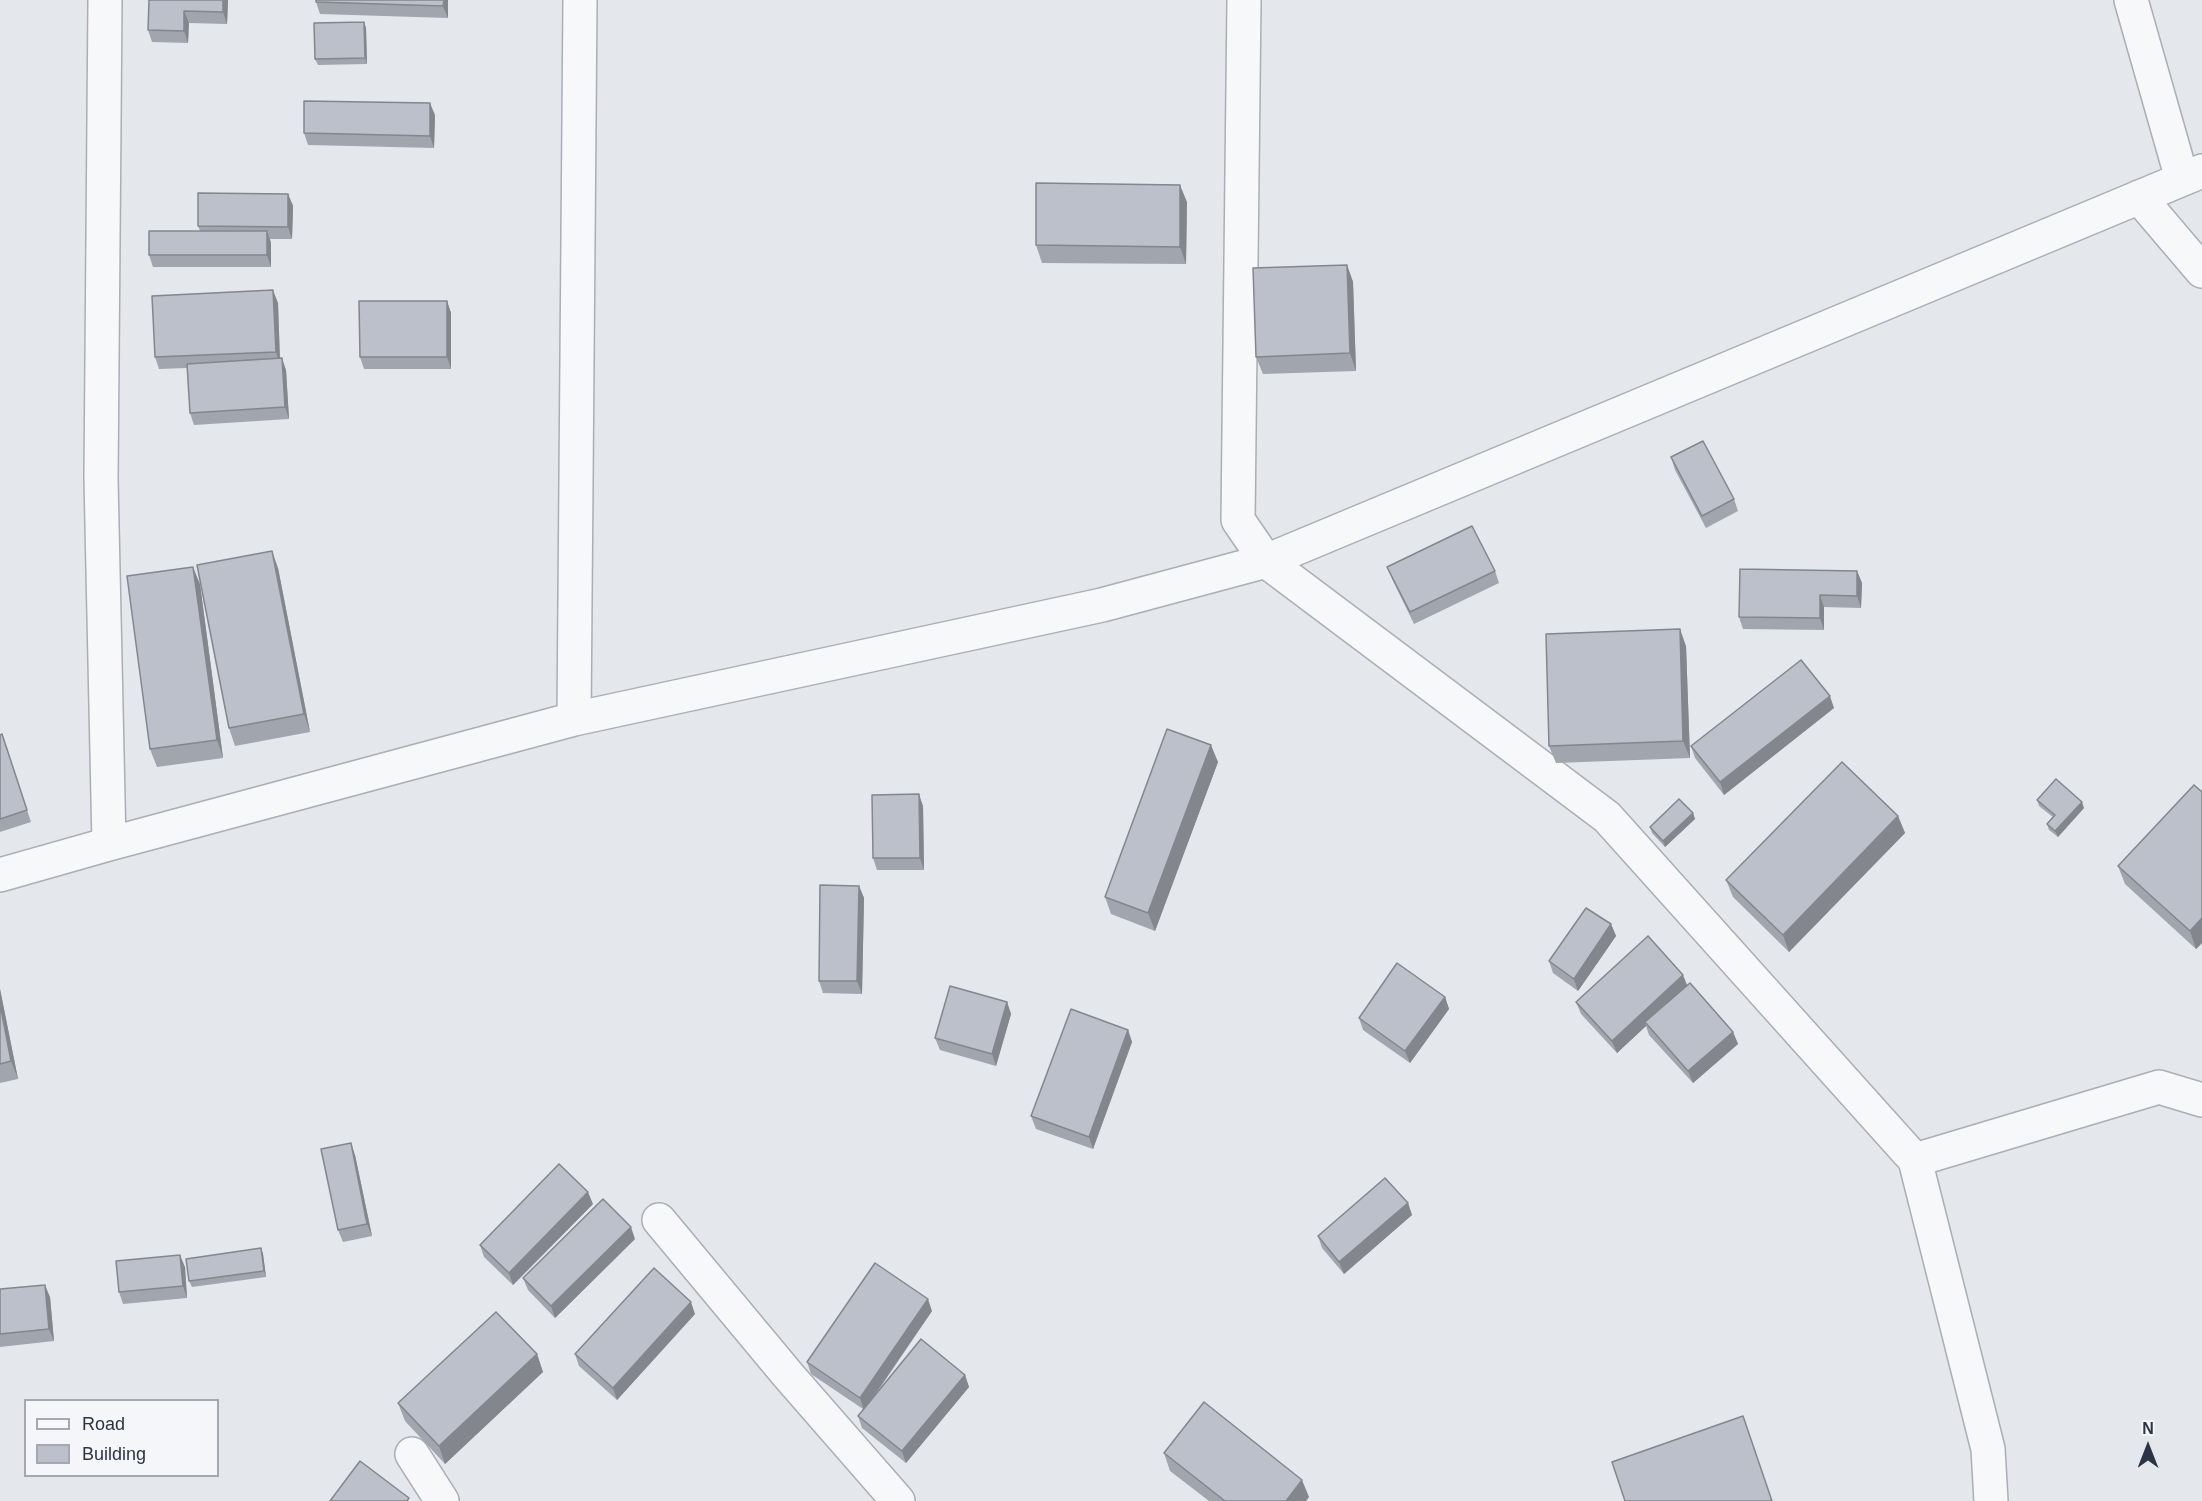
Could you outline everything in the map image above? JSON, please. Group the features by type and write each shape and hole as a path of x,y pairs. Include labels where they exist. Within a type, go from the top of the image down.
{"street":[{"path":"105,0 101,479 109,844"},
{"path":"574,719 580,0"},
{"path":"1244,0 1238,520 1266,561 1607,818 1915,1160 1988,1449 1991,1501"},
{"path":"0,875 574,719 1102,604 1266,561 2192,175 2131,0"},
{"path":"2139,197 2202,272"},
{"path":"1915,1160 2158,1087 2202,1100"},
{"path":"659,1220 788,1375 898,1501"},
{"path":"412,1454 442,1501"}],"building":[{"path":"149,0 223,0 223,12 184,11 184,31 148,30"},
{"path":"316,0 444,0 443,6 316,2"},
{"path":"364,22 365,58 315,59 314,23"},
{"path":"304,101 430,103 430,136 304,133"},
{"path":"1036,183 1180,185 1180,247 1036,245"},
{"path":"198,193 288,194 288,227 198,226"},
{"path":"149,231 267,231 267,255 149,255"},
{"path":"1347,265 1350,353 1256,357 1253,268"},
{"path":"273,290 276,352 155,357 152,296"},
{"path":"359,301 447,301 447,357 360,357"},
{"path":"282,358 285,407 190,413 187,364"},
{"path":"1703,441 1734,499 1702,516 1671,457"},
{"path":"1472,526 1495,571 1410,612 1387,567"},
{"path":"272,551 304,714 229,728 197,565"},
{"path":"193,567 217,740 150,749 127,576"},
{"path":"1740,569 1857,571 1857,596 1820,595 1820,618 1739,617"},
{"path":"1680,629 1683,741 1549,746 1546,634"},
{"path":"1801,660 1830,696 1720,782 1691,746"},
{"path":"1167,729 1211,745 1148,913 1105,897"},
{"path":"2,734 27,810 0,819 0,735"},
{"path":"1842,762 1898,816 1783,935 1726,880"},
{"path":"2056,779 2082,802 2055,831 2047,824 2055,815 2037,800"},
{"path":"2194,785 2202,792 2202,918 2190,931 2118,866"},
{"path":"919,794 920,858 873,858 872,795"},
{"path":"1679,799 1693,813 1663,841 1650,827"},
{"path":"820,885 859,886 857,981 819,981"},
{"path":"1586,908 1611,924 1574,979 1549,961"},
{"path":"1648,936 1683,975 1612,1041 1576,1002"},
{"path":"1397,963 1445,997 1405,1051 1359,1018"},
{"path":"1690,983 1733,1032 1688,1071 1645,1022"},
{"path":"950,986 1007,1002 992,1054 935,1038"},
{"path":"0,1004 11,1061 0,1064"},
{"path":"1071,1009 1128,1030 1089,1137 1031,1116"},
{"path":"351,1143 367,1224 338,1230 321,1149"},
{"path":"559,1164 588,1192 509,1273 480,1245"},
{"path":"1385,1178 1408,1203 1339,1262 1318,1236"},
{"path":"603,1199 631,1227 551,1306 523,1278"},
{"path":"261,1248 264,1271 189,1281 186,1259"},
{"path":"180,1255 183,1286 119,1292 116,1261"},
{"path":"875,1263 928,1299 860,1398 807,1362"},
{"path":"654,1268 691,1302 613,1388 575,1354"},
{"path":"45,1285 49,1329 0,1334 0,1289"},
{"path":"496,1312 537,1354 439,1446 398,1403"},
{"path":"921,1339 965,1375 902,1451 858,1416"},
{"path":"1204,1402 1302,1480 1286,1501 1225,1501 1164,1453"},
{"path":"1743,1416 1772,1501 1625,1501 1612,1462"},
{"path":"360,1461 409,1498 407,1501 330,1501"}]}
